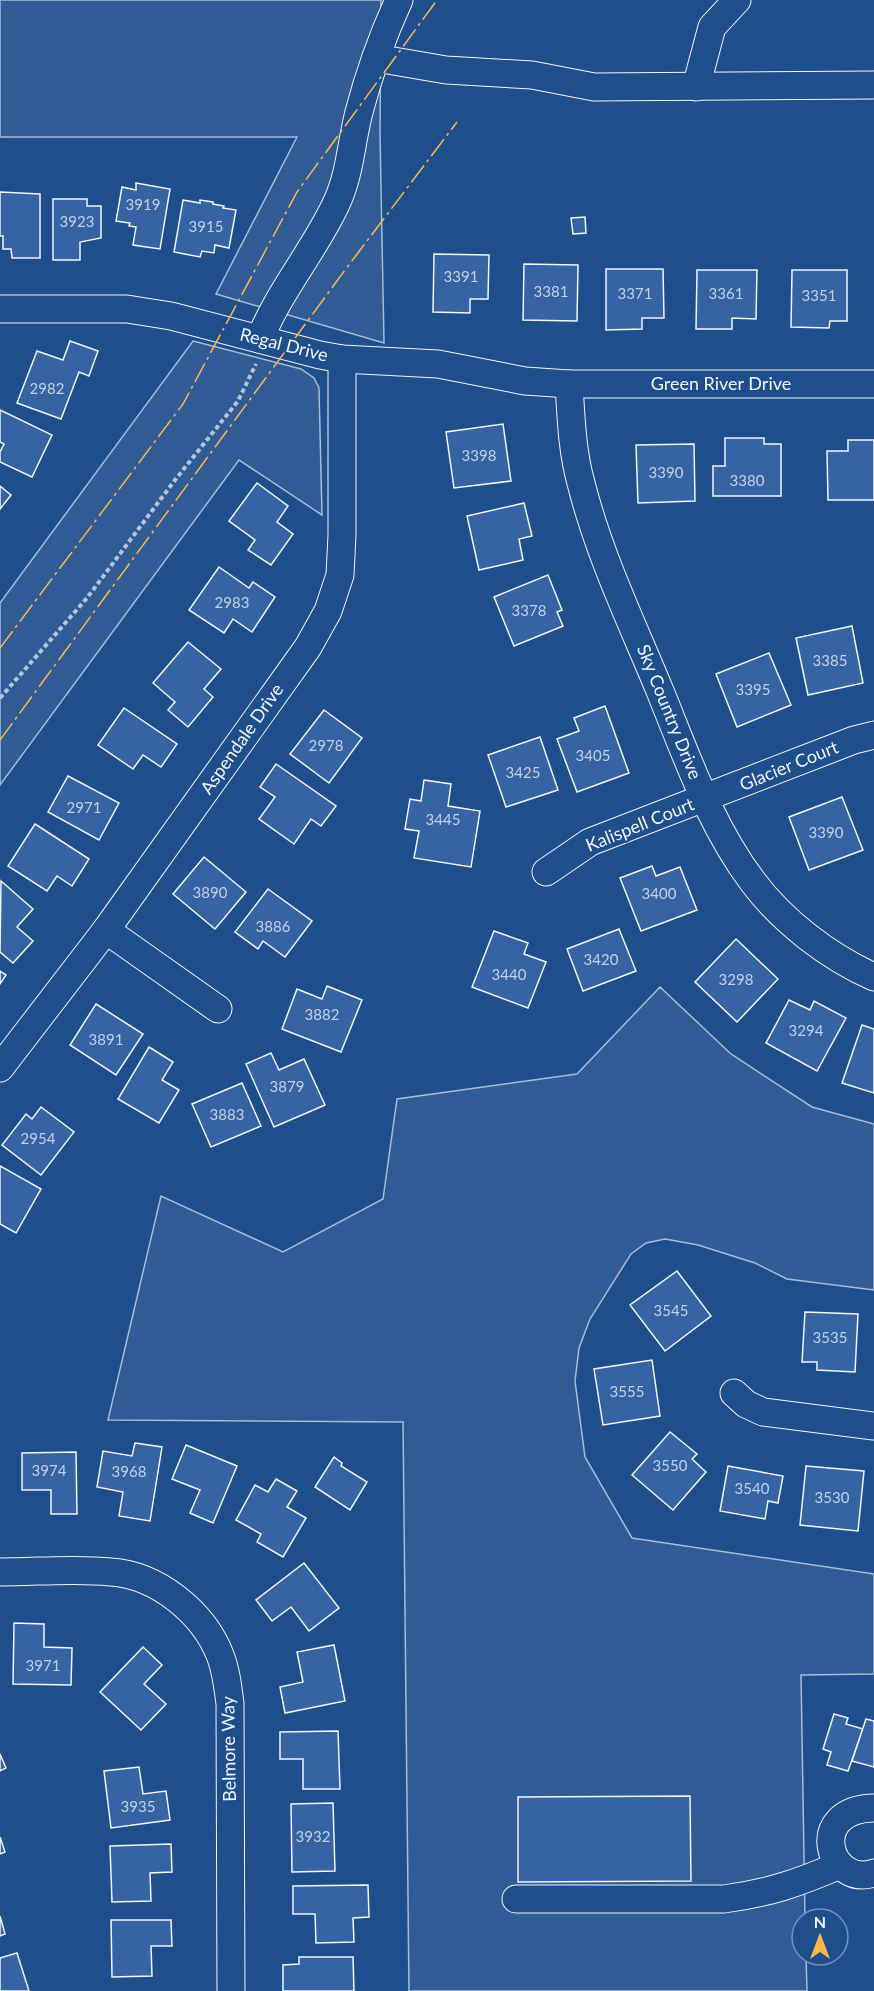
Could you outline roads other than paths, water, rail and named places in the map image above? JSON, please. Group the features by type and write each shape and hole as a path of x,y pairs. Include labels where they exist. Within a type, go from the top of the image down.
{"street":[{"path":"260,339 268,318 336,204 348,172 359,112 376,58 399,0"},
{"path":"696,87 712,27 737,0"},
{"path":"376,58 446,70 532,75 594,87 874,85"},
{"name":"Regal Drive","path":"0,309 127,309 171,316 342,359 438,364 525,381 569,384"},
{"name":"Aspendale Drive","path":"0,1068 106,930 308,647 328,611 340,575 342,359"},
{"name":"Green River Drive","path":"569,384 874,384"},
{"name":"Sky Country Drive","path":"569,384 573,442 580,482 595,532 704,799 726,843 755,884 786,918 824,949 874,977"},
{"name":"Glacier Court","path":"704,799 854,740 874,735"},
{"name":"Kalispell Court","path":"546,872 590,842 704,799"},
{"path":"106,930 218,1009"},
{"path":"734,1393 746,1404 763,1412 874,1426"},
{"name":"Belmore Way","path":"0,1572 112,1572 142,1579 166,1591 182,1603 206,1630 219,1654 228,1684 230,1704 231,1991"},
{"path":"874,1808 860,1808 846,1813 836,1824 830,1838 832,1853 840,1865 853,1874 867,1876 874,1874"},
{"path":"516,1899 724,1899 755,1895 797,1884 840,1865"}]}
